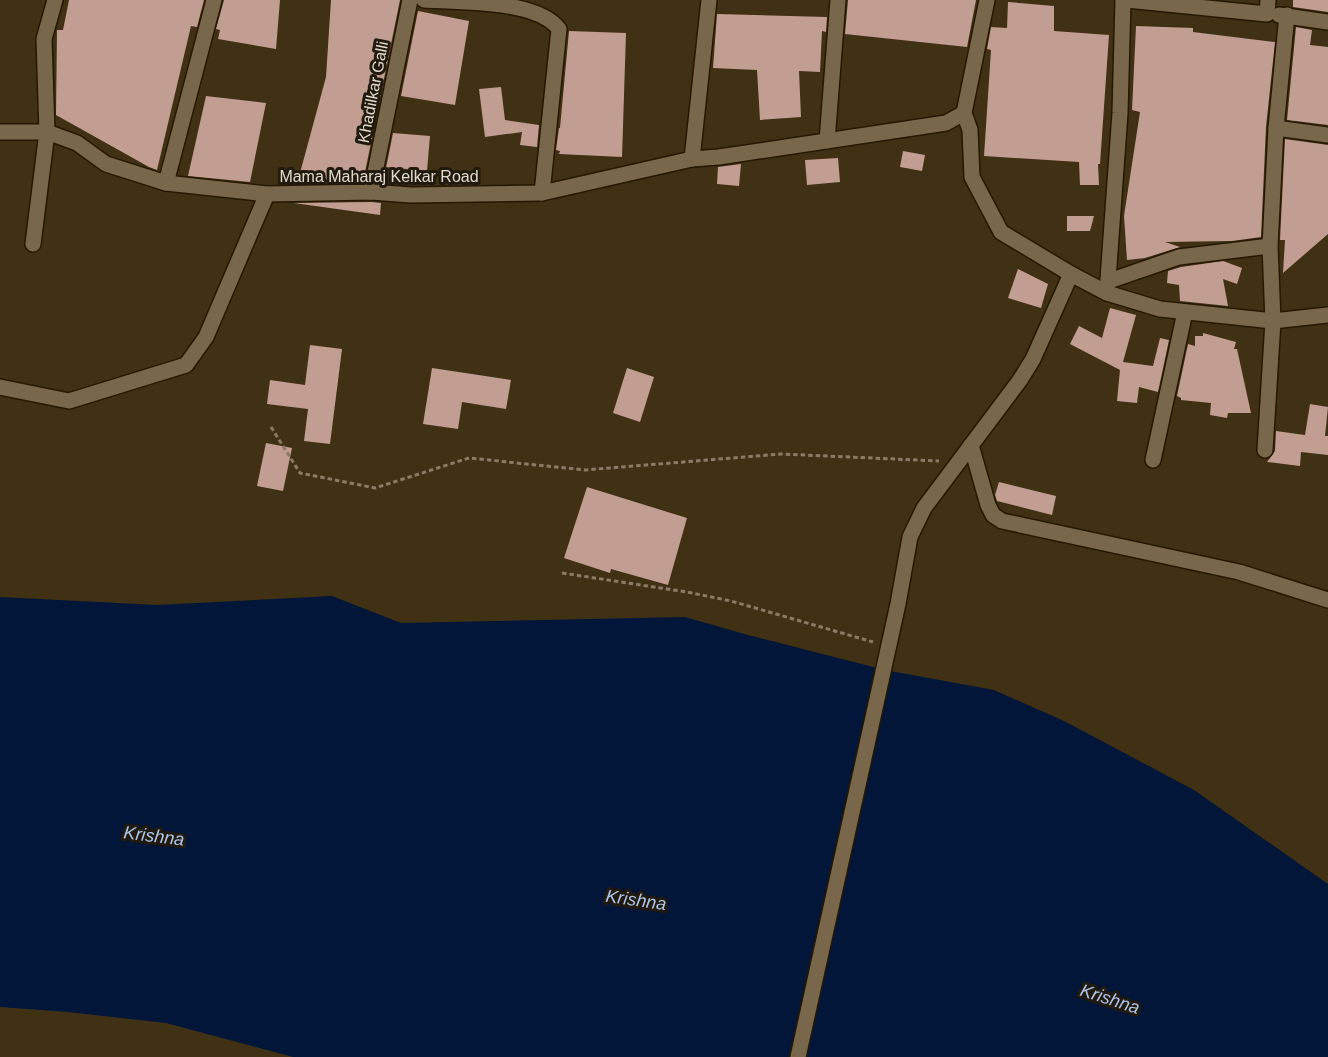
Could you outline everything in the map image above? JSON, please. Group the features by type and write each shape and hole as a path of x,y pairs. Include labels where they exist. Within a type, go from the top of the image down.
{"street":[{"path":"33,244 47,132 44,39 55,0"},
{"path":"166,183 214,0"},
{"name":"Khadilkar Galli","path":"371,192 410,0"},
{"path":"424,0 510,5 541,13 553,20 559,29 542,193"},
{"path":"692,159 709,0"},
{"path":"827,141 838,0"},
{"path":"987,0 964,113 970,130 972,177 1001,232 1071,274 1160,309 1273,321 1328,315"},
{"path":"1108,287 1125,0 1268,7 1287,15 1328,22"},
{"path":"1264,450 1273,321 1270,246 1276,128 1287,15"},
{"name":"Mama Maharaj Kelkar Road","path":"47,132 77,143 106,164 166,183 267,194 542,193 692,159 719,157 946,123 964,113"},
{"path":"1276,128 1328,135"},
{"path":"0,132 47,132"},
{"path":"0,387 69,401 186,365 206,337 267,194"},
{"path":"1108,287 1179,257 1270,246"},
{"path":"798,1057 832,894 898,604 910,537 924,508 1020,380 1033,359 1071,274"},
{"path":"1153,460 1185,312"},
{"path":"971,445 988,505 993,515 1002,520 1239,572 1328,600"}],"path":[{"path":"271,428 300,473 375,488 469,458 585,470 781,454 944,461"},
{"path":"562,573 687,592 731,602 876,643"}],"water":[{"name":"Krishna","path":"332,596 401,623 685,617 885,670 994,690 1064,721 1194,790 1328,884 1328,1057 293,1057 166,1023 0,1007 0,597 157,605"}],"building":[{"path":"69,0 204,0 197,27 191,26 157,170 56,115 57,30 63,30"},
{"path":"224,0 280,0 276,49 218,39 220,30 216,29"},
{"path":"331,0 400,0 363,182 297,184 326,77"},
{"path":"848,0 976,0 967,47 845,34"},
{"path":"1293,0 1328,0 1328,12 1293,7"},
{"path":"1008,2 1054,6 1054,31 1109,35 1100,164 1098,164 1099,185 1080,185 1079,162 984,156 991,50 987,49 991,27 1007,28"},
{"path":"418,11 469,21 455,105 401,96"},
{"path":"717,14 827,17 826,32 822,31 820,72 799,71 801,117 760,120 757,70 713,68"},
{"path":"1136,26 1193,28 1193,32 1275,42 1266,127 1261,237 1232,241 1165,242 1180,247 1145,258 1127,260 1124,216 1140,112 1132,110"},
{"path":"1296,27 1312,30 1310,45 1328,47 1328,125 1287,120"},
{"path":"569,31 626,33 622,157 559,154 560,151 556,150"},
{"path":"501,87 505,120 539,125 537,147 520,145 522,132 485,137 479,89"},
{"path":"206,96 266,103 250,182 188,176"},
{"path":"393,133 430,136 427,171 386,167"},
{"path":"1285,139 1328,145 1328,234 1283,273 1285,240 1280,240"},
{"path":"903,151 925,155 922,171 900,167"},
{"path":"838,158 840,182 807,185 805,160"},
{"path":"741,164 739,186 717,184 718,167"},
{"path":"294,203 381,203 380,215"},
{"path":"1067,216 1094,216 1090,231 1067,231"},
{"path":"1223,261 1242,268 1237,284 1223,279 1228,306 1180,301 1179,285 1167,283 1168,271"},
{"path":"1018,269 1048,284 1041,308 1008,298"},
{"path":"1110,308 1136,315 1123,362 1153,366 1160,338 1169,340 1158,392 1139,387 1137,403 1117,401 1120,370 1070,344 1079,326 1102,338"},
{"path":"1203,333 1236,342 1234,349 1237,349 1251,413 1228,413 1227,418 1210,415 1211,403 1181,400 1177,396 1188,344 1195,346 1195,336 1203,336"},
{"path":"310,345 342,349 330,444 304,441 308,409 267,404 270,380 305,385"},
{"path":"432,368 511,380 506,409 462,402 458,429 423,424"},
{"path":"627,368 654,377 640,422 613,413"},
{"path":"1310,404 1328,407 1325,436 1328,436 1328,455 1301,452 1300,466 1267,462 1275,451 1276,431 1305,435"},
{"path":"266,443 292,448 283,491 257,486"},
{"path":"999,482 1056,496 1052,515 997,501 995,495"},
{"path":"587,487 687,518 668,585 611,569 610,573 564,558"}]}
